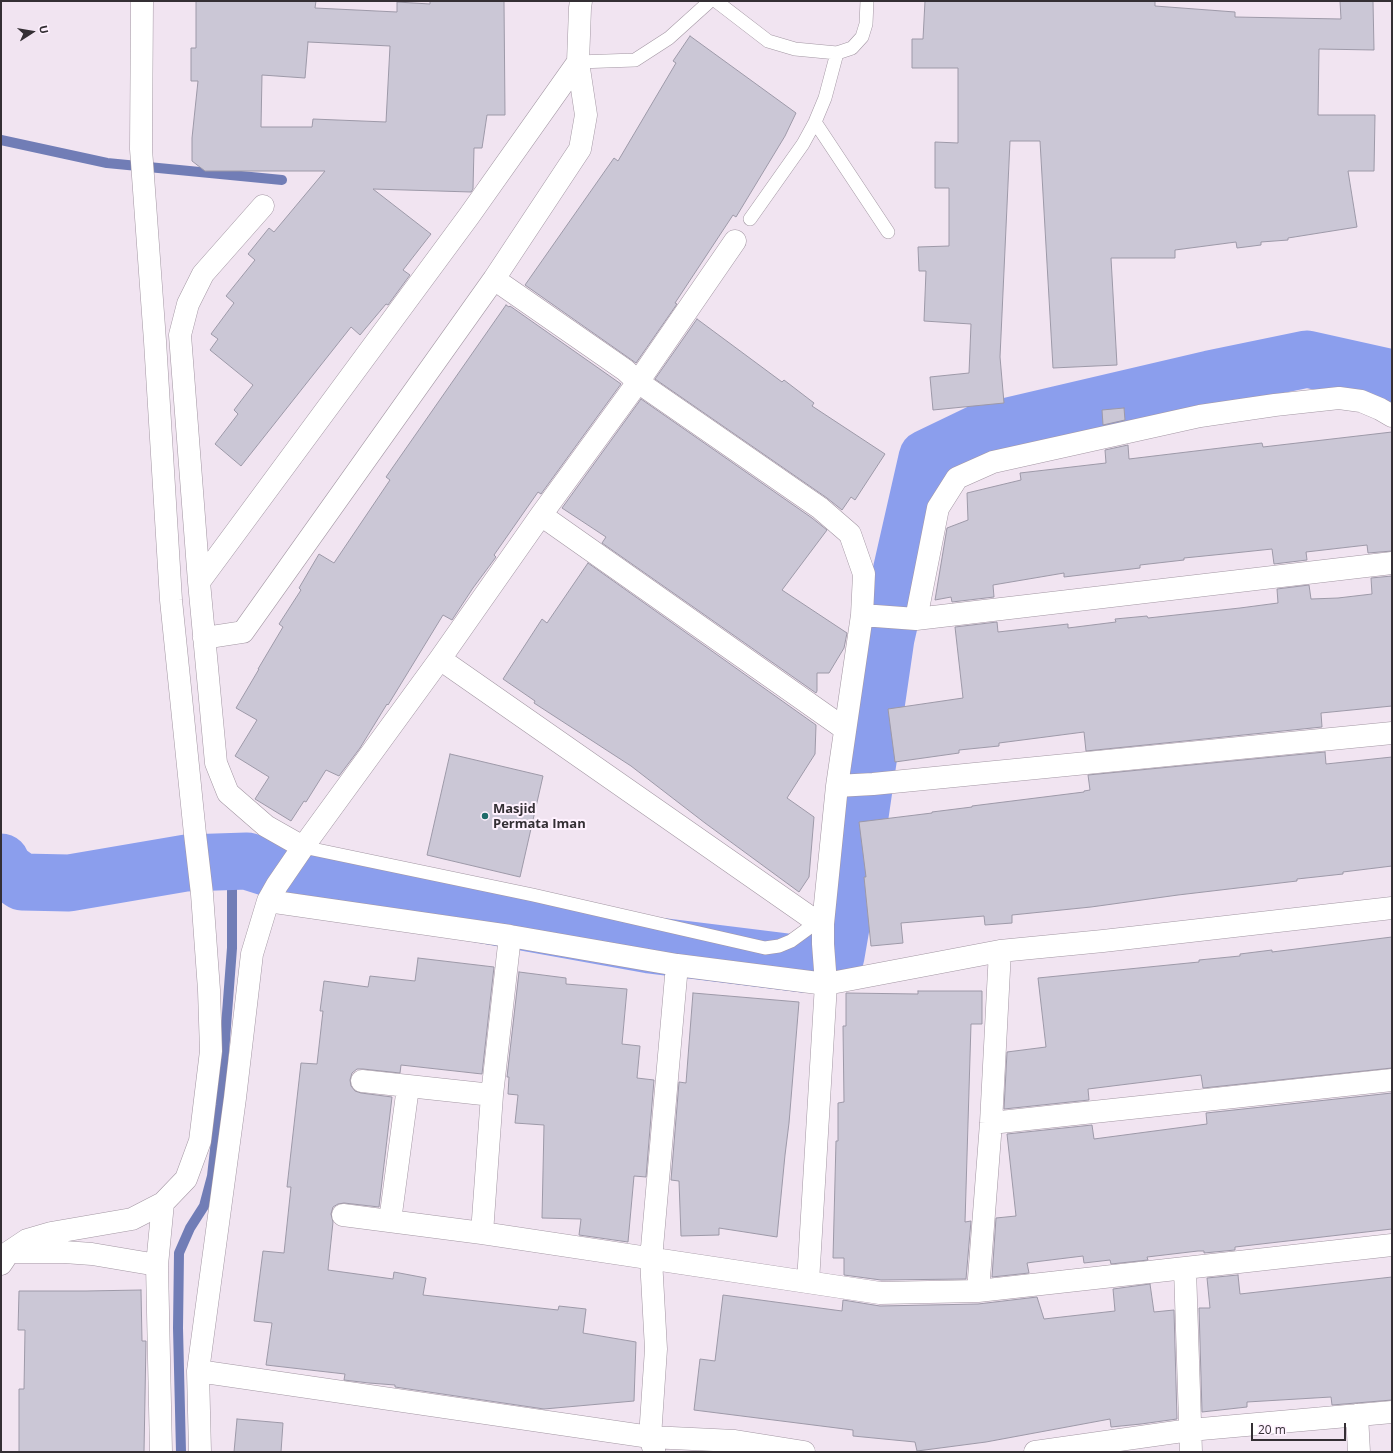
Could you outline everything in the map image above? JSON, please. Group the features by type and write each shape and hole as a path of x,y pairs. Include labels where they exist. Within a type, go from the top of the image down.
{"street":[{"path":"5,1258 27,1240 51,1233 132,1219 163,1203 186,1179 200,1141 211,1051 209,990 202,894 171,600 155,341 141,149 142,1"},
{"path":"204,638 243,632 494,278 580,149 586,115 578,62 581,1"},
{"path":"199,582 469,216 539,115 578,62"},
{"path":"264,206 203,274 188,304 180,335 199,582 216,763 228,793 297,854"},
{"path":"200,1452 198,1371 234,1105 252,954 272,893 297,854 440,659 541,515 638,382 735,241"},
{"path":"494,278 624,370 638,382 820,508 850,534 864,574 868,615 845,729 844,786 821,930 825,977 808,1282"},
{"path":"908,618 938,508 958,478 993,462 1200,416 1276,404 1339,398 1361,401 1392,416"},
{"path":"541,515 845,729"},
{"path":"868,615 908,618 1392,562"},
{"path":"440,659 821,930"},
{"path":"844,786 1392,733"},
{"path":"272,893 677,965 825,977 1000,951 1103,941 1392,908"},
{"path":"482,1233 492,1095 510,936"},
{"path":"978,1291 991,1123 1000,951"},
{"path":"653,1444 656,1349 651,1259 677,965"},
{"path":"991,1123 1392,1080"},
{"path":"362,1081 492,1095"},
{"path":"390,1221 408,1087"},
{"path":"161,1452 157,1265 163,1203"},
{"path":"343,1215 482,1233 880,1293 978,1291 1392,1246"},
{"path":"5,1258 64,1252 92,1254 157,1265"},
{"path":"1185,1269 1191,1452"},
{"path":"198,1371 653,1444 733,1447 804,1452"},
{"path":"1035,1452 1190,1430 1392,1412"},
{"path":"1356,1415 1359,1452"}],"lane":[{"path":"578,62 635,60 669,38 710,1"},
{"path":"716,1 768,41 795,49 837,53 852,48 862,37 866,24 867,1"},
{"path":"750,219 803,144 815,122 825,98 837,53"},
{"path":"815,122 888,232"},
{"path":"297,854 534,894 764,948 779,946 821,930"}],"building":[{"path":"196,1 316,1 315,8 397,12 397,2 430,4 430,1 504,1 505,115 487,115 482,148 474,148 473,189 471,192 373,189 431,234 403,270 410,275 388,305 386,304 360,335 351,327 241,466 215,444 238,414 234,410 253,385 210,350 218,339 211,334 234,303 226,296 255,260 248,254 269,228 274,232 325,171 205,171 192,161 192,138 198,81 191,81 191,48 196,48","holes":["308,42 390,46 386,122 313,119 312,127 261,127 262,75 305,78"]},
{"path":"925,1 1155,1 1155,6 1235,12 1235,17 1341,19 1340,1 1373,1 1374,50 1319,49 1318,115 1375,115 1374,171 1348,171 1357,227 1288,238 1288,240 1261,242 1261,245 1237,248 1236,242 1175,250 1175,258 1111,258 1117,365 1053,368 1040,141 1010,141 1000,357 1004,403 933,410 930,377 969,373 971,324 924,321 926,271 919,271 918,247 949,246 949,188 935,188 935,142 958,143 958,68 912,68 912,39 923,39"},
{"path":"690,36 796,113 785,136 736,217 733,215 675,303 677,304 636,363 525,285 614,158 618,161 676,63 673,61"},
{"path":"506,305 509,307 510,306 621,384 541,494 538,492 494,555 496,557 452,620 443,615 388,705 387,704 360,748 339,776 326,770 306,802 304,801 291,821 255,799 269,777 235,756 257,720 236,708 283,627 279,624 301,590 299,588 319,554 334,563 390,480 386,477"},
{"path":"697,319 782,382 784,380 814,403 812,406 885,454 855,500 851,497 842,510 827,498 655,379"},
{"path":"641,399 827,530 782,590 847,633 844,648 829,673 817,673 816,693 602,543 606,537 562,508"},
{"path":"1124,408 1125,420 1103,425 1102,410"},
{"path":"1392,432 1392,551 1368,553 1367,545 1306,552 1307,560 1274,564 1272,549 1184,558 1184,560 1140,565 1140,568 1064,577 1064,573 993,585 994,597 952,602 951,597 935,600 947,528 968,520 967,493 1021,480 1020,473 1106,463 1105,450 1128,445 1129,459 1262,443 1263,447"},
{"path":"588,563 816,725 815,754 787,798 814,817 809,877 799,892 631,766 534,703 535,701 503,679 542,619 547,623"},
{"path":"1392,576 1392,706 1321,713 1322,727 1086,751 1084,732 999,743 999,746 959,750 959,753 895,762 888,709 963,698 955,627 997,622 998,632 1068,624 1068,628 1116,622 1115,619 1147,616 1148,618 1240,608 1278,603 1277,589 1309,585 1311,599 1338,598 1372,594 1371,578"},
{"path":"1325,752 1326,764 1392,757 1392,866 1343,872 1343,874 1297,879 1297,881 1091,907 1012,915 1012,923 985,925 984,916 901,923 903,943 871,946 864,877 866,877 859,822 1084,792 1090,790 1088,775"},
{"name":"Masjid Permata Iman","path":"450,754 543,776 520,877 427,855"},
{"path":"1392,937 1392,1068 1203,1088 1201,1075 1088,1089 1089,1100 1004,1109 1007,1052 1046,1047 1038,978 1199,962 1199,960 1240,956 1240,954 1272,950 1272,952"},
{"path":"418,958 494,967 482,1074 401,1065 400,1073 357,1069 352,1073 350,1080 351,1086 355,1091 392,1097 379,1207 344,1203 333,1207 331,1214 333,1222 328,1270 393,1279 394,1272 426,1278 423,1295 558,1310 559,1306 586,1309 583,1333 636,1342 634,1401 544,1409 395,1387 395,1385 344,1380 345,1374 266,1365 272,1323 254,1321 263,1251 284,1253 291,1187 287,1187 301,1063 317,1064 323,1011 320,1011 324,981 368,987 370,976 415,981"},
{"path":"519,972 566,978 566,984 627,989 622,1044 640,1046 637,1078 654,1080 646,1177 634,1176 628,1242 579,1235 581,1219 542,1218 544,1125 515,1123 518,1095 508,1094 509,1077 507,1077"},
{"path":"918,991 982,991 982,1024 971,1024 965,1222 971,1221 966,1279 881,1280 844,1275 844,1258 833,1258 836,1141 838,1141 838,1103 844,1102 843,1026 846,1026 846,993 918,994"},
{"path":"693,993 799,1002 789,1123 777,1237 719,1228 719,1235 681,1236 679,1181 671,1180 679,1082 686,1083"},
{"path":"1392,1093 1392,1229 1235,1247 1235,1250 1204,1253 1204,1251 1198,1251 1147,1257 1148,1260 1111,1264 1110,1260 1084,1263 1083,1256 1027,1263 1029,1273 992,1277 996,1218 1016,1216 1007,1134 1092,1125 1094,1139 1207,1124 1206,1113"},
{"path":"1238,1275 1240,1294 1392,1277 1392,1400 1332,1405 1331,1397 1247,1402 1247,1407 1202,1412 1199,1308 1210,1308 1207,1278"},
{"path":"1150,1284 1154,1312 1174,1310 1177,1419 1111,1427 1110,1419 986,1442 917,1451 915,1442 853,1436 853,1430 694,1410 700,1359 715,1361 723,1295 842,1311 843,1300 880,1306 978,1304 1037,1297 1044,1319 1115,1311 1113,1289"},
{"path":"141,1290 142,1341 146,1341 144,1452 19,1452 19,1389 24,1389 25,1330 18,1330 19,1291"},
{"path":"237,1419 283,1423 281,1452 234,1452"}],"waterway":[{"path":"1,140 107,163 282,180"},
{"path":"1,862 4,869 22,882 69,883 186,863 247,861 329,887 650,945 803,964 836,956 859,823 886,638 927,458 979,433 1210,379 1307,359 1392,378"},
{"path":"181,1452 178,1328 179,1253 190,1228 204,1206 212,1176 220,1105 232,948 232,886 228,861"}],"place":[{"name":"Masjid Permata Iman","path":"485,816"}]}
